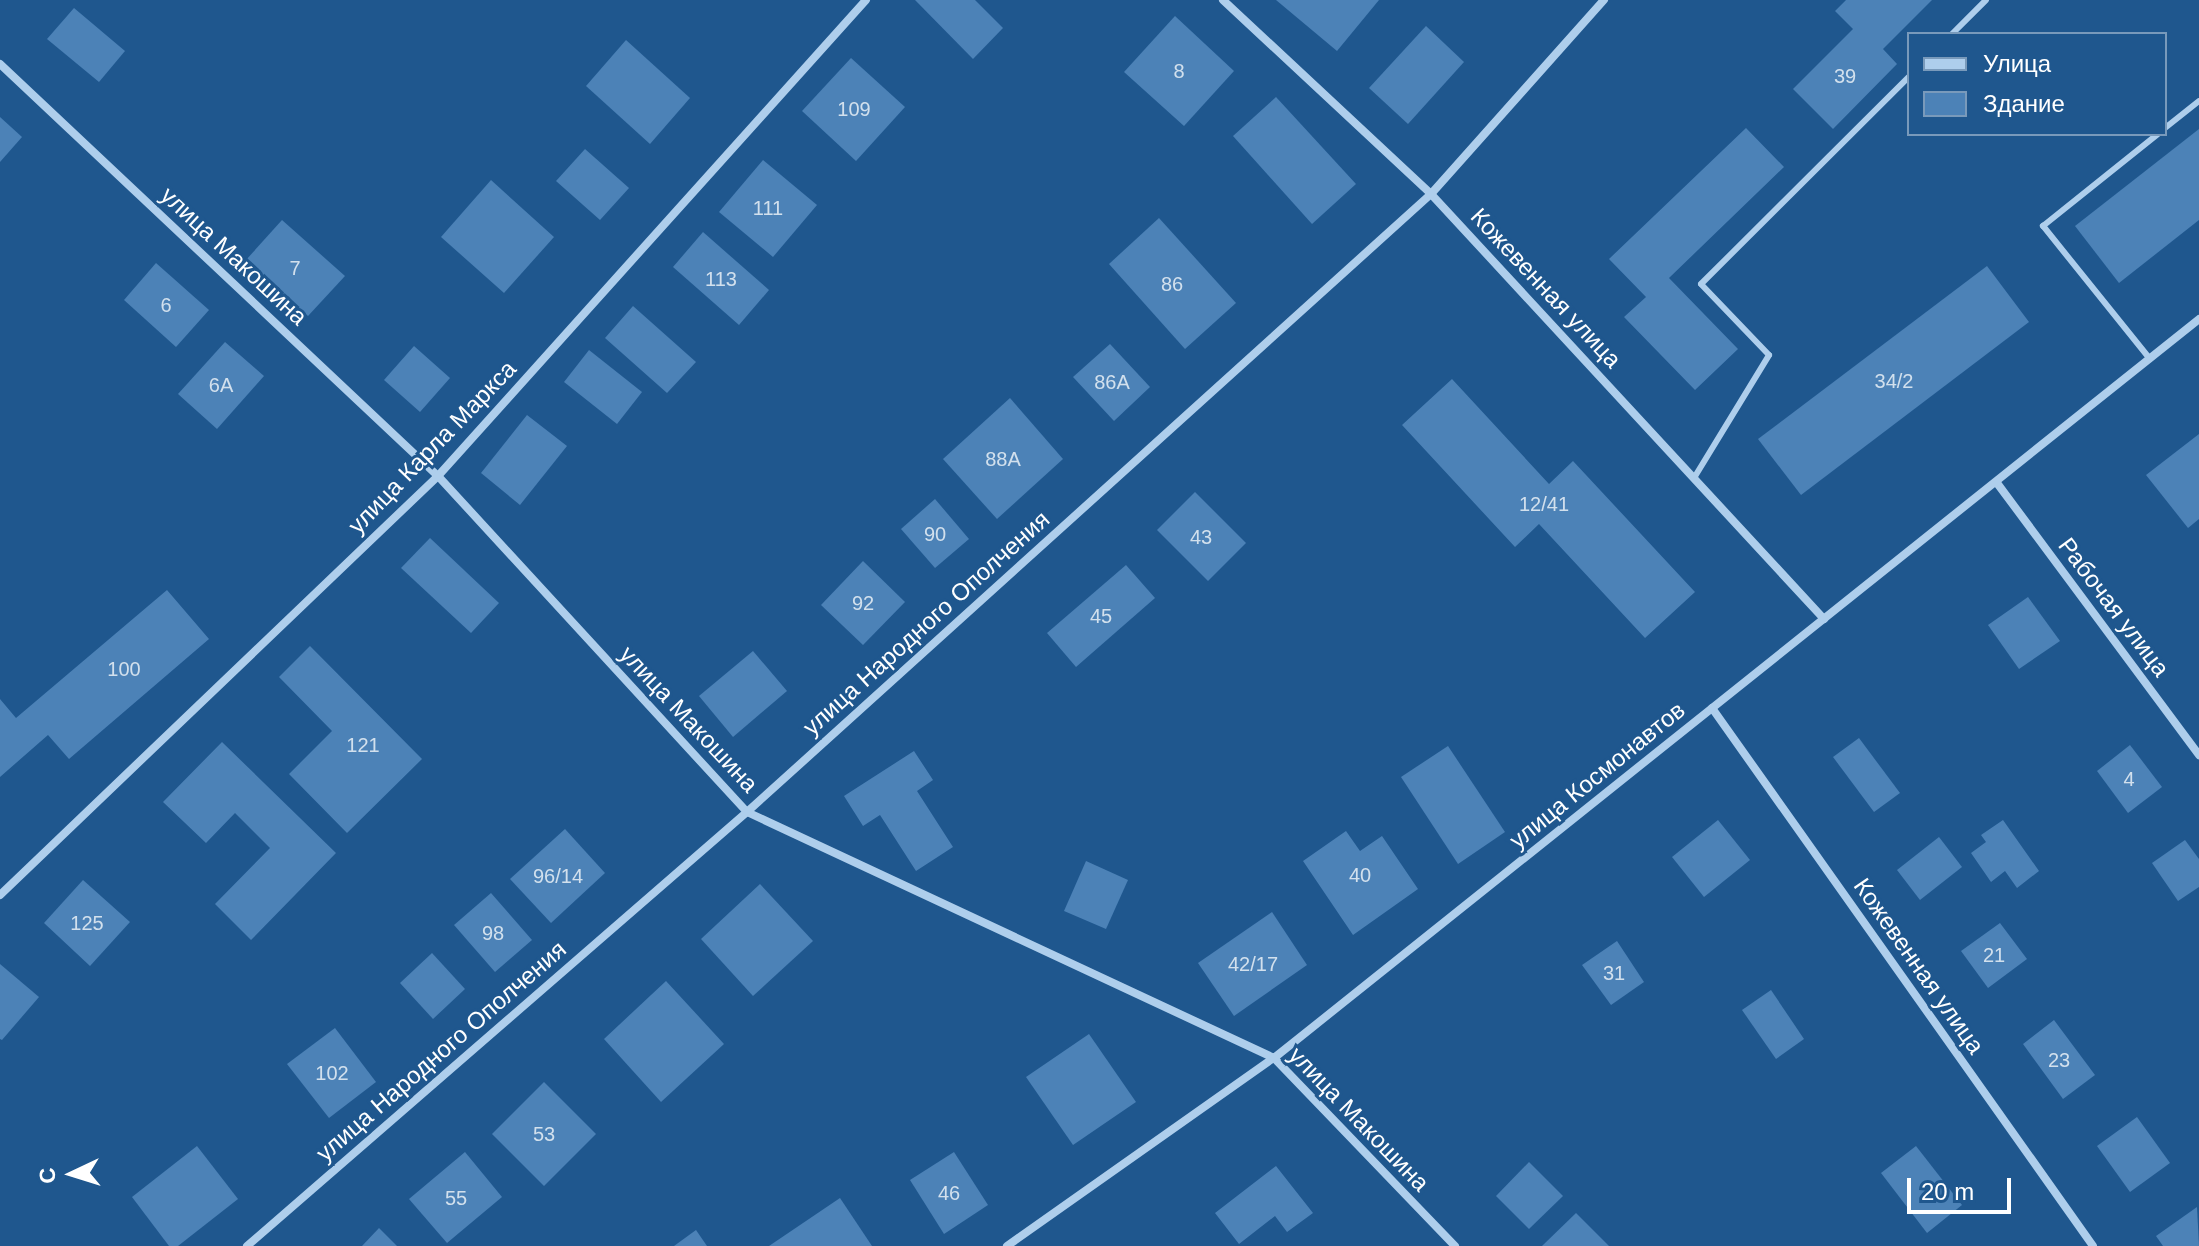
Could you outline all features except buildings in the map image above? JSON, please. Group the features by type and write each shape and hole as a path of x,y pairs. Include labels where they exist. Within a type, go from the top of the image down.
{"street":[{"name":"улица Карла Маркса","path":"0,895 438,476 866,0"},
{"name":"Кожевенная улица","path":"1223,0 1431,194 1824,619"},
{"name":"улица Народного Ополчения","path":"247,1246 747,812 1431,194 1604,0"},
{"name":"улица Макошина","path":"0,64 438,476 747,812 1274,1058 1455,1246"},
{"name":"улица Космонавтов","path":"1009,1246 1274,1058 2199,319"},
{"name":"Рабочая улица","path":"1997,483 2199,755"},
{"name":"Кожевенная улица","path":"1712,708 2093,1246"}],"lane":[{"path":"1954,32 1986,0"},
{"path":"1694,478 1769,355 1701,284 1907,79"},
{"path":"2167,126 2199,101"},
{"path":"2150,359 2043,226 2156,136"}]}
